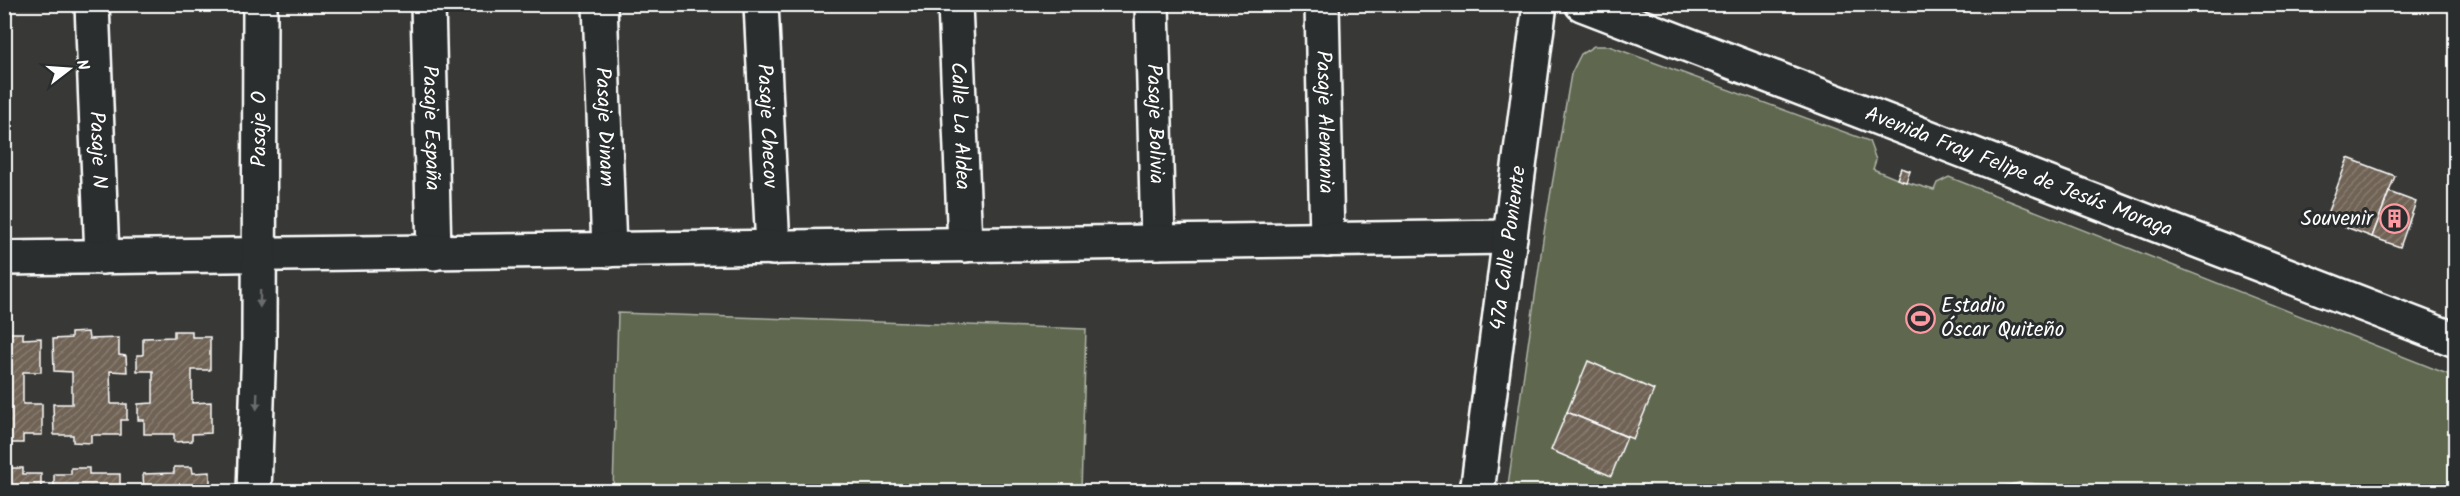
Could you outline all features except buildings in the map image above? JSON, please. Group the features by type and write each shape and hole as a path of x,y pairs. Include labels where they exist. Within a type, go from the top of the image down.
{"street":[{"name":"Pasaje N","path":"92,4 102,257"},
{"name":"Pasaje O","path":"254,492 260,255 260,4"},
{"name":"Pasaje España","path":"428,4 434,253"},
{"name":"Pasaje Dinam","path":"600,4 609,250"},
{"name":"Pasaje Checov","path":"761,4 773,248"},
{"name":"Calle La Aldea","path":"955,4 965,245"},
{"name":"Pasaje Bolivia","path":"1152,4 1158,242"},
{"name":"Pasaje Alemania","path":"1322,4 1327,240"},
{"name":"47a Calle Poniente","path":"1477,492 1540,4"},
{"name":"Avenida Fray Felipe de Jesús Moraga","path":"1582,4 2456,340"},
{"path":"4,258 1510,237"}],"green space":[{"name":"Estadio Óscar Quiteño","path":"1594,46 1609,46 1869,141 1876,160 1873,169 1897,179 1901,168 1910,171 1906,182 1934,190 1937,183 1949,177 2455,377 2455,491 1507,492 1545,226 1571,74 1581,54"},
{"path":"618,313 1086,329 1081,491 613,491"}],"place":[{"name":"Souvenir","path":"2394,219"},
{"name":"Estadio Óscar Quiteño","path":"1920,318"}]}
